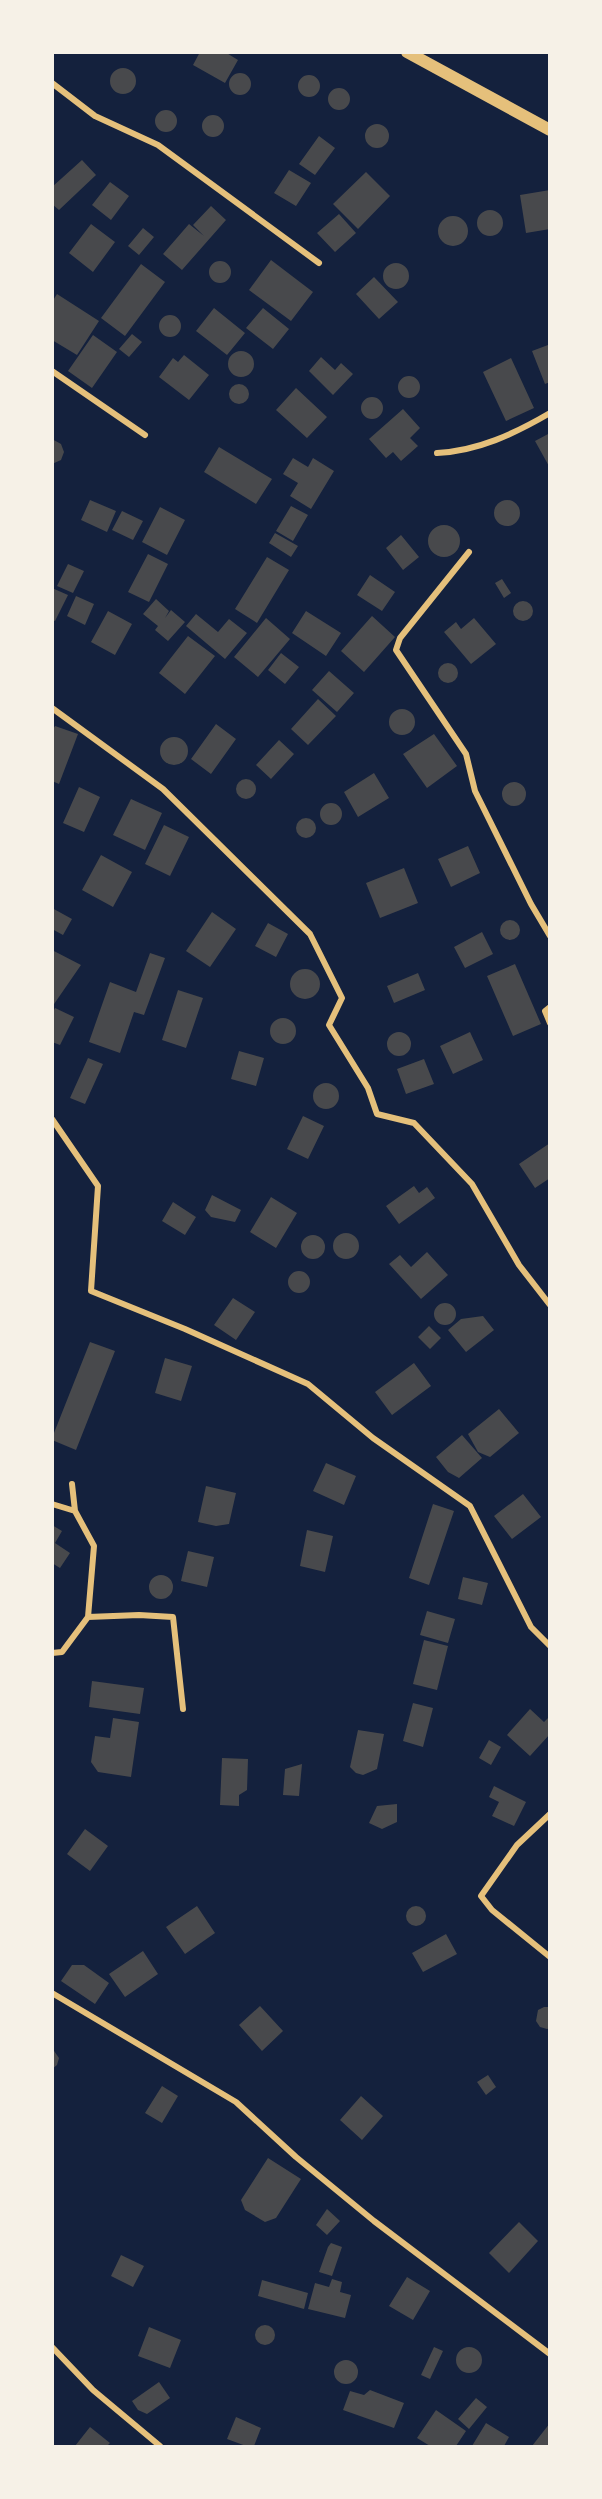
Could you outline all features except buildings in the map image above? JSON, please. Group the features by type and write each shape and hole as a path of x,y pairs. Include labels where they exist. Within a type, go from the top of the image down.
{"main road":[{"path":"407,52 549,130"}],"street":[{"path":"52,83 96,116 158,145 319,263"},
{"path":"52,371 145,435"},
{"path":"437,453 463,452 526,427 549,413"},
{"path":"469,552 400,638 396,650 466,754 475,791 549,936"},
{"path":"52,708 163,789 310,934 342,998 329,1025 368,1088 377,1114 414,1123 472,1184 519,1265 549,1305"},
{"path":"549,1007 545,1011 549,1023"},
{"path":"52,1119 98,1186 91,1291 308,1384 373,1438 470,1506 531,1628 549,1646"},
{"path":"52,1653 62,1652 88,1617 94,1546 75,1511 72,1484"},
{"path":"52,1504 75,1511"},
{"path":"88,1617 139,1615 173,1617 183,1709"},
{"path":"549,1814 517,1845 481,1896 492,1910 549,1957"},
{"path":"52,1993 237,2102 296,2157 374,2221 549,2354"},
{"path":"52,2347 93,2390 160,2446"}]}
